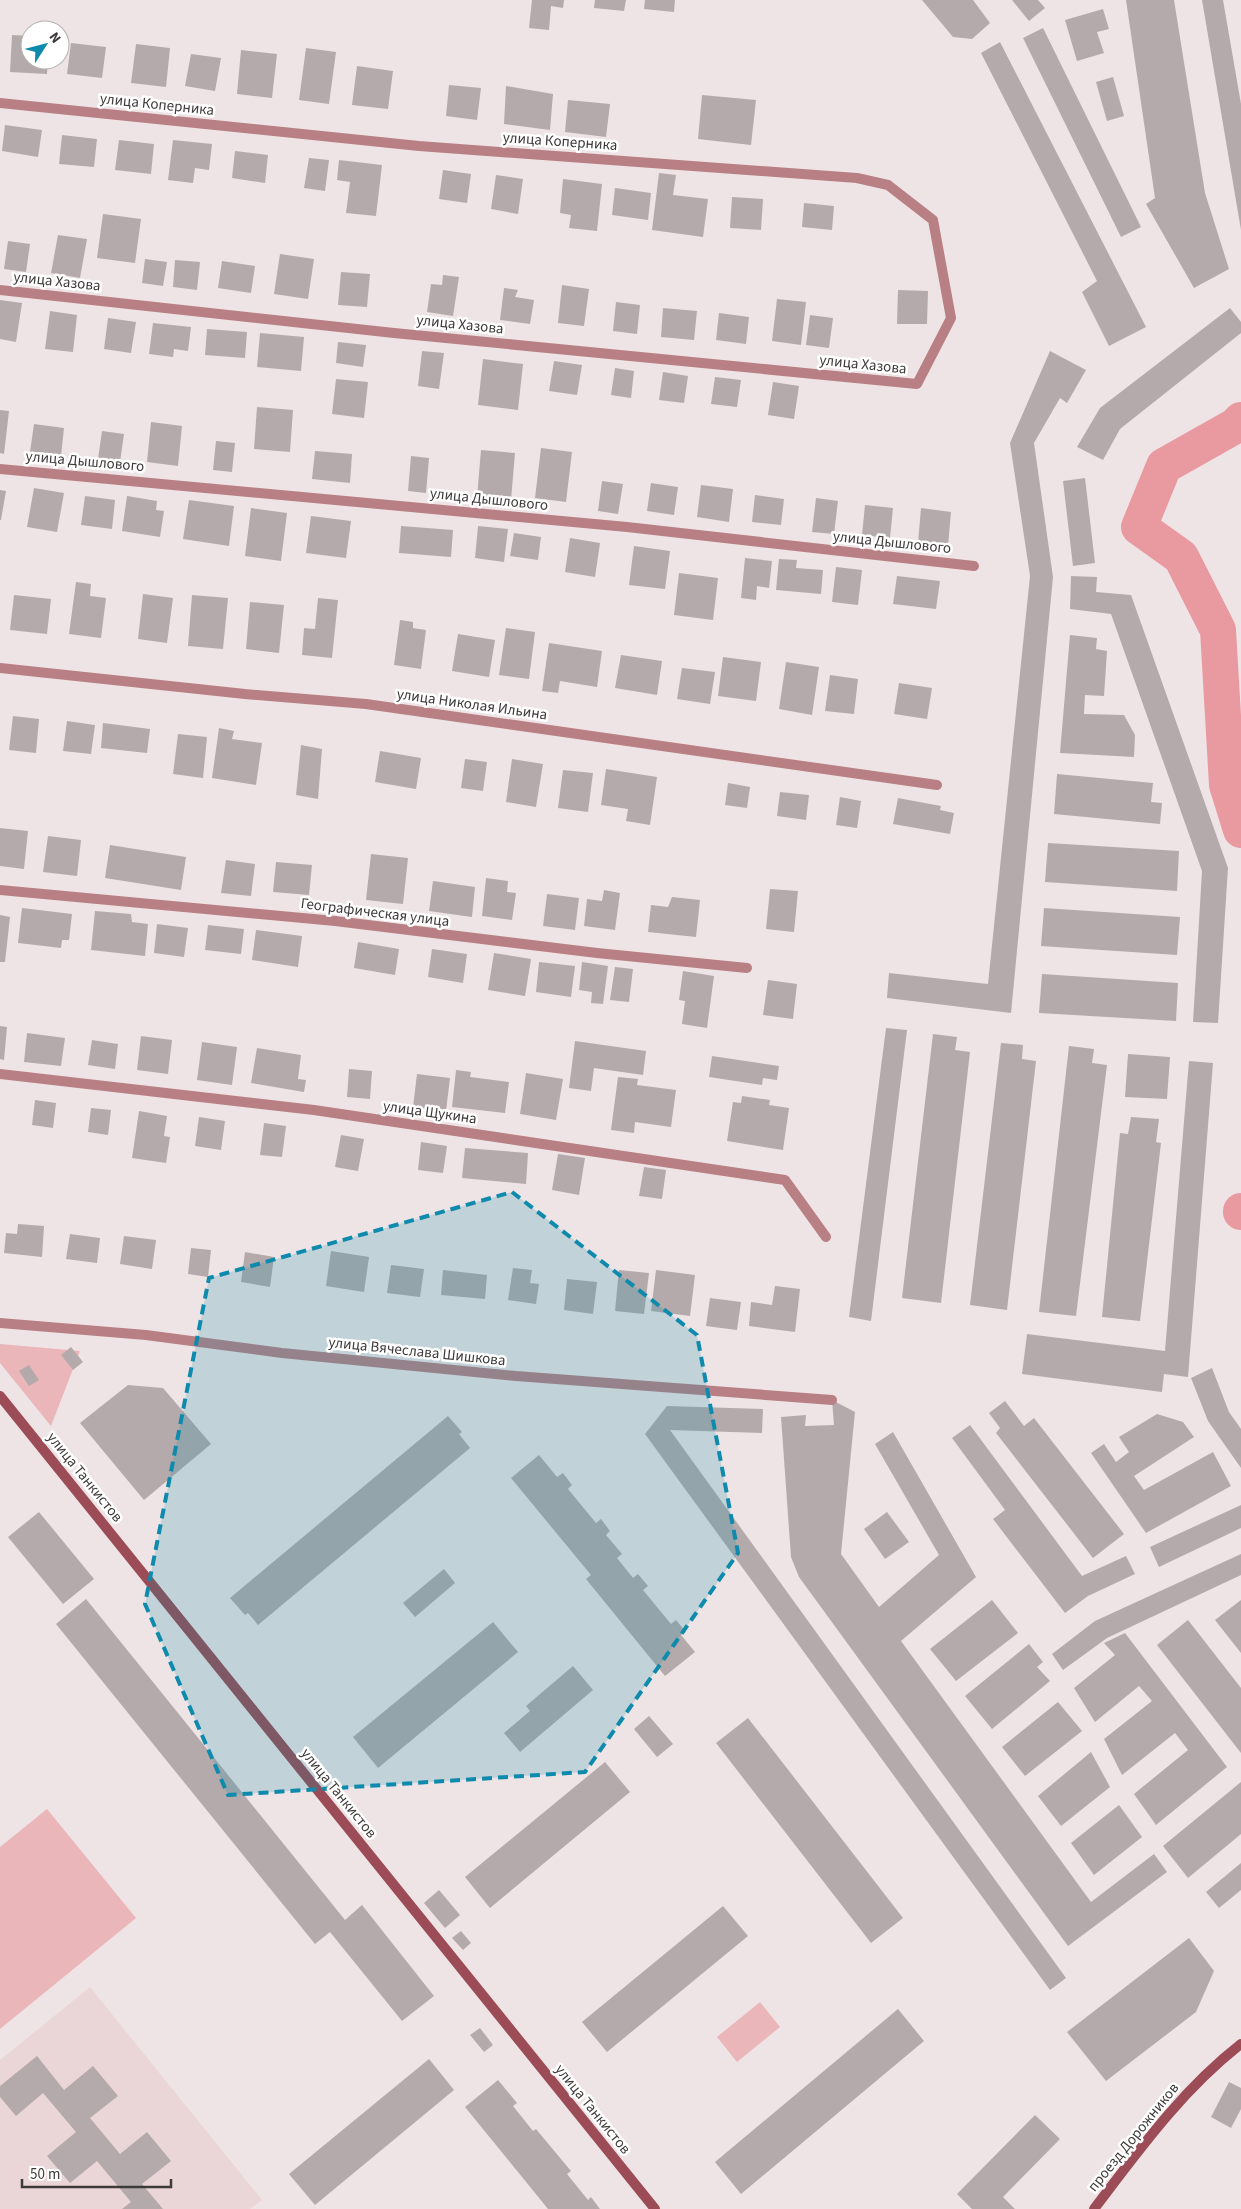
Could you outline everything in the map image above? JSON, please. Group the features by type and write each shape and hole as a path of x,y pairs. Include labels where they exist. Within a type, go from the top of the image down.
{"main road":[{"name":"улица Танкистов","path":"0,1396 655,2209"},
{"name":"проезд Дорожников","path":"1094,2209 1158,2125 1213,2066 1241,2044"}],"street":[{"name":"улица Коперника","path":"0,103 420,146 857,178 888,186 933,220 951,318 917,384"},
{"name":"улица Хазова","path":"0,290 384,332 917,384"},
{"name":"улица Дышлового","path":"0,469 627,527 974,566"},
{"name":"улица Николая Ильина","path":"0,668 245,694 366,704 937,785"},
{"name":"Географическая улица","path":"0,890 335,921 597,953 747,968"},
{"name":"улица Щукина","path":"0,1074 314,1110 785,1180 826,1237"},
{"name":"улица Вячеслава Шишкова","path":"0,1322 146,1335 282,1353 516,1376 832,1400"}],"highlighted area":[{"path":"512,1192 697,1335 738,1553 585,1772 228,1795 145,1604 209,1278"}],"shaded area":[{"path":"0,1344 80,1351 51,1426 0,1363"},
{"path":"47,1809 136,1918 0,2029 0,1847"},
{"path":"90,1987 262,2200 250,2209 0,2209 0,2060"},
{"path":"760,2002 780,2027 737,2062 717,2037"}],"building":[{"path":"532,0 564,0 563,8 551,6 549,30 529,28"},
{"path":"595,0 626,0 624,11 594,8"},
{"path":"645,0 675,0 674,12 644,9"},
{"path":"922,0 973,0 990,23 972,39 953,37"},
{"path":"1012,0 1038,0 1045,8 1029,21"},
{"path":"1126,0 1174,0 1205,193 1229,269 1194,288 1146,204 1155,198"},
{"path":"1202,0 1223,0 1241,104 1241,230"},
{"path":"1103,9 1109,29 1097,32 1104,53 1077,61 1065,20"},
{"path":"1043,28 1141,227 1121,237 1023,38"},
{"path":"12,35 20,35 20,70 47,70 47,74 10,72"},
{"path":"1000,42 1146,327 1109,346 1082,292 1097,281 981,53"},
{"path":"71,43 106,47 102,78 67,74 68,70 70,70"},
{"path":"136,44 170,48 166,87 131,83"},
{"path":"306,48 336,52 329,104 299,100"},
{"path":"241,50 277,54 272,98 237,94"},
{"path":"191,54 221,58 215,91 185,86"},
{"path":"357,66 393,71 388,109 352,105"},
{"path":"1113,77 1124,116 1107,121 1096,82"},
{"path":"449,85 481,88 477,120 446,116"},
{"path":"506,86 553,94 550,130 504,124"},
{"path":"702,95 756,100 751,145 698,139"},
{"path":"568,100 610,104 606,137 565,132"},
{"path":"5,125 42,130 38,157 2,151"},
{"path":"62,135 97,139 94,167 59,164"},
{"path":"119,140 154,144 151,174 115,170"},
{"path":"173,140 212,144 209,170 195,168 193,183 168,180"},
{"path":"235,151 268,155 265,183 232,178"},
{"path":"309,158 329,160 325,191 304,188"},
{"path":"339,160 382,165 376,216 346,213 350,182 337,180"},
{"path":"443,170 471,174 467,203 439,199"},
{"path":"659,173 676,175 673,195 708,199 703,237 652,230"},
{"path":"496,175 523,179 518,214 491,209"},
{"path":"563,179 602,184 597,231 569,228 571,215 560,213"},
{"path":"615,188 651,193 648,220 612,215"},
{"path":"732,197 763,199 761,230 730,228"},
{"path":"804,203 834,206 832,230 802,227"},
{"path":"103,214 141,219 135,263 97,258"},
{"path":"58,235 87,239 80,278 51,273"},
{"path":"8,241 30,244 26,272 4,269"},
{"path":"280,254 314,259 308,299 274,294"},
{"path":"145,259 167,262 163,286 142,283"},
{"path":"175,260 200,262 197,290 173,287"},
{"path":"222,261 255,266 251,293 218,288"},
{"path":"341,272 370,274 367,307 338,305"},
{"path":"443,275 459,277 453,316 427,312 431,284 442,285"},
{"path":"562,285 589,289 584,326 558,323"},
{"path":"504,288 518,290 515,297 534,300 530,324 500,320"},
{"path":"898,290 928,291 927,324 897,324"},
{"path":"777,299 806,302 801,345 772,341"},
{"path":"0,300 22,303 16,342 0,339"},
{"path":"616,302 640,305 637,334 613,331"},
{"path":"663,308 697,311 694,340 661,337"},
{"path":"1230,308 1241,322 1241,333 1120,429 1103,460 1077,447 1100,408"},
{"path":"50,311 77,315 73,352 45,349"},
{"path":"719,313 749,317 746,344 716,340"},
{"path":"810,315 833,318 829,348 806,345"},
{"path":"108,318 136,322 131,353 104,349"},
{"path":"153,323 191,327 188,351 174,349 173,357 149,354"},
{"path":"207,329 247,332 245,358 205,355"},
{"path":"260,333 304,337 301,371 257,367"},
{"path":"338,342 366,345 363,367 336,363"},
{"path":"422,351 444,353 439,389 418,386"},
{"path":"1050,351 1086,370 1067,403 1060,398 1034,443 1053,577 1011,1013 887,998 889,973 988,984 1030,576 1010,443"},
{"path":"483,359 523,364 518,410 478,405"},
{"path":"554,361 582,365 577,395 549,391"},
{"path":"615,368 634,371 631,398 611,395"},
{"path":"663,372 688,376 684,403 659,400"},
{"path":"715,377 741,380 737,407 711,404"},
{"path":"336,379 368,382 364,418 332,414"},
{"path":"773,382 799,386 794,419 768,415"},
{"path":"257,407 293,410 290,452 254,449"},
{"path":"0,410 9,411 4,454 0,453"},
{"path":"151,422 182,426 178,466 147,462"},
{"path":"34,424 64,428 61,456 30,452"},
{"path":"102,431 124,434 120,462 98,459"},
{"path":"216,441 235,443 232,472 213,470"},
{"path":"541,448 572,452 566,502 535,498"},
{"path":"481,450 515,453 511,500 477,497"},
{"path":"315,451 352,454 350,483 312,479"},
{"path":"411,456 429,458 426,493 408,491"},
{"path":"1085,478 1095,563 1073,566 1063,481"},
{"path":"602,481 623,484 618,514 598,511"},
{"path":"651,483 678,487 674,515 647,511"},
{"path":"701,485 733,489 729,522 697,517"},
{"path":"34,488 64,493 57,532 27,527"},
{"path":"0,490 6,491 1,520 0,520"},
{"path":"755,495 784,499 781,525 752,522"},
{"path":"85,496 115,500 112,529 81,525"},
{"path":"127,496 157,501 156,510 164,511 160,537 122,531"},
{"path":"816,498 838,501 834,534 812,532"},
{"path":"189,500 234,506 229,546 183,539"},
{"path":"865,505 893,508 890,538 862,535"},
{"path":"251,508 287,513 281,561 245,556"},
{"path":"921,508 951,512 948,546 918,543"},
{"path":"311,516 351,521 346,558 306,553"},
{"path":"401,526 453,530 451,557 399,553"},
{"path":"478,526 508,529 504,562 475,558"},
{"path":"514,533 541,537 538,560 510,556"},
{"path":"570,538 600,543 595,577 565,572"},
{"path":"634,546 670,551 665,589 629,585"},
{"path":"745,558 772,561 769,588 757,586 756,600 741,598"},
{"path":"779,559 797,560 796,568 823,570 821,594 776,590"},
{"path":"836,567 862,570 858,605 832,602"},
{"path":"679,573 718,578 713,620 674,615"},
{"path":"897,576 940,581 936,609 893,604"},
{"path":"1071,576 1097,577 1096,592 1131,595 1228,868 1218,1023 1193,1022 1202,871 1111,614 1070,609"},
{"path":"76,582 91,584 90,596 106,598 101,638 69,634"},
{"path":"143,594 173,598 167,643 138,639"},
{"path":"14,595 51,599 47,634 10,630"},
{"path":"192,595 228,598 223,649 188,646"},
{"path":"318,598 338,600 332,658 302,655 304,628 315,629"},
{"path":"250,602 284,605 279,653 246,649"},
{"path":"400,620 413,622 413,628 426,630 421,669 394,665"},
{"path":"506,628 535,632 529,679 499,675"},
{"path":"458,634 495,640 489,677 452,671"},
{"path":"1070,635 1097,638 1096,649 1107,651 1104,696 1085,695 1084,714 1124,715 1135,735 1134,757 1060,753"},
{"path":"549,643 602,651 597,687 560,681 558,693 542,691"},
{"path":"621,655 662,661 657,695 615,688"},
{"path":"723,657 761,662 756,701 718,696"},
{"path":"786,662 819,667 812,715 779,709"},
{"path":"682,668 715,672 710,704 677,699"},
{"path":"830,675 858,679 854,714 825,711"},
{"path":"899,683 932,688 927,719 894,714"},
{"path":"13,716 39,719 36,753 9,750"},
{"path":"67,721 95,725 91,754 63,751"},
{"path":"103,723 150,729 147,753 101,748"},
{"path":"219,728 234,731 232,739 262,743 256,785 212,778"},
{"path":"178,734 207,737 203,778 173,774"},
{"path":"301,745 322,749 318,799 296,795"},
{"path":"380,751 421,758 416,789 375,782"},
{"path":"465,759 487,762 483,791 461,788"},
{"path":"512,759 543,764 536,807 506,802"},
{"path":"606,769 657,777 650,825 626,821 628,809 601,805"},
{"path":"563,770 593,773 588,812 558,808"},
{"path":"1057,774 1153,783 1151,802 1162,803 1160,824 1054,814"},
{"path":"728,783 750,787 747,808 725,805"},
{"path":"780,792 809,795 806,820 777,816"},
{"path":"840,797 861,801 857,828 836,825"},
{"path":"898,798 941,806 940,810 954,813 950,834 893,824"},
{"path":"0,828 28,831 24,869 0,866"},
{"path":"48,836 81,840 77,876 43,872"},
{"path":"1048,843 1179,851 1177,891 1045,882"},
{"path":"110,845 186,857 181,890 105,878"},
{"path":"371,854 408,858 403,904 366,900"},
{"path":"226,860 255,864 251,896 221,893"},
{"path":"276,862 312,865 309,895 273,892"},
{"path":"486,878 508,881 507,892 516,893 512,920 482,916"},
{"path":"433,881 475,887 472,917 429,911"},
{"path":"770,889 798,891 794,932 766,929"},
{"path":"604,890 620,893 615,930 584,926 587,899 602,901"},
{"path":"547,894 579,898 575,930 543,926"},
{"path":"672,897 700,900 696,937 648,932 651,905 668,907"},
{"path":"22,908 72,914 69,940 62,940 61,948 18,943"},
{"path":"1044,908 1180,917 1177,955 1041,946"},
{"path":"95,911 131,914 132,922 148,924 145,956 91,950"},
{"path":"0,915 10,917 5,962 0,962"},
{"path":"157,924 188,928 184,957 154,953"},
{"path":"208,925 244,929 241,954 205,950"},
{"path":"256,930 302,936 298,967 252,960"},
{"path":"358,942 399,949 395,975 354,968"},
{"path":"432,949 467,954 463,983 428,977"},
{"path":"494,953 531,959 525,996 488,990"},
{"path":"539,962 575,966 571,997 536,992"},
{"path":"582,962 608,966 603,1004 591,1003 592,992 579,990"},
{"path":"615,967 633,969 629,1002 610,1000"},
{"path":"683,971 714,976 707,1028 682,1024 685,1001 679,1000"},
{"path":"1042,974 1178,983 1176,1021 1039,1013"},
{"path":"768,980 797,984 793,1019 763,1015"},
{"path":"0,1026 7,1027 4,1060 0,1059"},
{"path":"886,1028 907,1030 871,1321 849,1317"},
{"path":"27,1033 65,1038 61,1066 24,1062"},
{"path":"933,1034 957,1037 955,1050 970,1052 941,1303 902,1298"},
{"path":"141,1036 172,1040 168,1074 137,1070"},
{"path":"92,1040 118,1044 115,1069 88,1065"},
{"path":"575,1041 646,1051 643,1075 594,1068 591,1091 569,1088"},
{"path":"202,1042 237,1047 232,1085 197,1080"},
{"path":"1001,1043 1023,1045 1022,1059 1036,1061 1007,1310 970,1305"},
{"path":"1069,1046 1094,1049 1092,1063 1107,1065 1076,1316 1039,1312"},
{"path":"257,1048 301,1055 298,1079 306,1080 304,1092 251,1083"},
{"path":"1128,1054 1170,1057 1167,1099 1125,1097"},
{"path":"712,1056 779,1066 777,1080 763,1078 762,1085 709,1077"},
{"path":"1189,1061 1213,1063 1188,1377 1164,1374 1162,1392 1022,1374 1027,1334 1165,1351"},
{"path":"349,1069 372,1071 370,1099 347,1097"},
{"path":"456,1070 471,1072 470,1077 509,1082 505,1113 452,1107"},
{"path":"526,1073 563,1079 556,1120 520,1114"},
{"path":"417,1074 450,1078 446,1111 413,1107"},
{"path":"618,1077 638,1079 637,1085 676,1090 671,1127 635,1122 634,1133 611,1130"},
{"path":"742,1096 770,1100 769,1105 789,1108 783,1150 727,1141 733,1102 741,1103"},
{"path":"35,1100 56,1103 53,1128 32,1125"},
{"path":"91,1108 111,1110 108,1135 88,1132"},
{"path":"139,1111 167,1116 164,1136 170,1137 166,1163 132,1158"},
{"path":"199,1117 225,1121 221,1150 195,1146"},
{"path":"1131,1117 1159,1119 1156,1142 1161,1143 1140,1321 1102,1317 1120,1133 1128,1134"},
{"path":"264,1123 286,1126 282,1157 260,1155"},
{"path":"341,1135 364,1139 358,1171 335,1167"},
{"path":"421,1142 447,1146 443,1173 418,1170"},
{"path":"465,1148 528,1153 526,1184 462,1178"},
{"path":"558,1154 585,1158 579,1195 552,1190"},
{"path":"644,1167 666,1170 662,1199 639,1196"},
{"path":"18,1224 44,1226 42,1257 4,1253 6,1233 17,1234"},
{"path":"70,1234 100,1238 97,1263 66,1259"},
{"path":"124,1236 156,1240 152,1269 120,1264"},
{"path":"191,1248 211,1250 208,1277 188,1274"},
{"path":"331,1251 369,1257 364,1292 326,1286"},
{"path":"245,1252 274,1257 270,1287 241,1282"},
{"path":"391,1265 424,1269 420,1297 387,1293"},
{"path":"513,1268 532,1270 530,1283 539,1284 536,1304 508,1300"},
{"path":"443,1270 487,1275 485,1299 441,1295"},
{"path":"619,1270 649,1273 644,1314 615,1311"},
{"path":"656,1270 695,1275 690,1316 651,1311"},
{"path":"567,1279 597,1282 593,1314 564,1310"},
{"path":"775,1286 800,1289 795,1332 749,1326 751,1302 772,1305"},
{"path":"710,1298 741,1302 737,1330 706,1326"},
{"path":"71,1347 83,1362 73,1370 61,1355"},
{"path":"29,1365 39,1380 29,1386 19,1371"},
{"path":"1212,1368 1229,1412 1241,1429 1241,1468 1208,1421 1191,1378"},
{"path":"128,1385 163,1388 211,1444 144,1500 80,1423"},
{"path":"832,1400 855,1412 841,1554 879,1607 939,1555 875,1444 893,1432 976,1577 901,1641 1091,1902 1154,1854 1167,1872 1068,1946 799,1577 791,1557 781,1417 806,1415 805,1426 834,1425"},
{"path":"1005,1401 1024,1426 1034,1418 1124,1534 1093,1558 996,1433 1000,1428 989,1413"},
{"path":"667,1406 763,1409 762,1433 670,1430 1066,1978 1050,1990 645,1434"},
{"path":"1157,1414 1183,1422 1194,1437 1134,1476 1144,1490 1213,1452 1231,1486 1146,1533 1091,1453 1104,1444 1116,1462 1129,1452 1119,1437"},
{"path":"448,1416 462,1432 459,1434 470,1448 258,1625 248,1613 245,1615 230,1598"},
{"path":"970,1425 1082,1576 1126,1556 1135,1574 1088,1596 1065,1613 993,1519 1005,1510 952,1438"},
{"path":"539,1455 557,1477 563,1473 572,1485 568,1489 596,1523 601,1519 610,1531 606,1535 622,1554 617,1558 633,1578 638,1574 648,1586 643,1590 671,1624 676,1620 686,1632 681,1635 695,1652 665,1676 586,1579 591,1575 511,1478"},
{"path":"1241,1505 1241,1528 1159,1567 1150,1547"},
{"path":"39,1512 94,1579 63,1604 8,1537"},
{"path":"887,1512 909,1542 885,1559 864,1529"},
{"path":"1241,1554 1241,1575 1107,1638 1063,1670 1052,1654 1095,1621"},
{"path":"444,1569 455,1583 415,1617 403,1603"},
{"path":"86,1599 345,1920 362,1905 434,1996 402,2021 330,1932 315,1944 56,1624"},
{"path":"992,1600 1018,1633 956,1681 930,1649"},
{"path":"1241,1600 1241,1653 1215,1620"},
{"path":"1188,1620 1241,1688 1241,1753 1157,1645"},
{"path":"493,1622 518,1652 378,1768 353,1737"},
{"path":"1125,1633 1227,1767 1156,1825 1134,1794 1188,1750 1175,1733 1122,1775 1104,1739 1152,1701 1139,1686 1095,1722 1074,1688 1115,1655 1104,1643"},
{"path":"1029,1644 1043,1662 1037,1667 1050,1681 992,1729 965,1696"},
{"path":"573,1666 593,1690 520,1752 504,1733 530,1711 526,1706"},
{"path":"1058,1702 1082,1731 1025,1776 1002,1747"},
{"path":"649,1716 673,1744 657,1757 634,1729"},
{"path":"748,1718 903,1918 871,1943 716,1743"},
{"path":"1091,1752 1110,1787 1061,1826 1038,1796"},
{"path":"605,1762 630,1792 490,1908 465,1877"},
{"path":"1241,1782 1241,1834 1188,1878 1163,1846"},
{"path":"1119,1805 1142,1837 1094,1875 1071,1843"},
{"path":"1241,1863 1241,1890 1219,1908 1206,1892"},
{"path":"439,1890 460,1915 445,1928 424,1903"},
{"path":"723,1906 748,1936 607,2052 582,2022"},
{"path":"461,1931 471,1943 463,1950 452,1938"},
{"path":"1189,1938 1214,1971 1196,2012 1106,2081 1067,2032"},
{"path":"898,2009 924,2041 741,2194 715,2162"},
{"path":"480,2028 493,2045 484,2052 470,2035"},
{"path":"37,2056 64,2090 93,2066 118,2096 90,2118 120,2154 147,2132 171,2161 142,2184 163,2209 122,2209 131,2202 97,2161 70,2183 47,2156 76,2132 43,2093 16,2116 0,2097 0,2086"},
{"path":"429,2059 454,2090 315,2205 289,2174"},
{"path":"498,2080 517,2103 513,2106 533,2131 536,2129 571,2171 567,2174 588,2200 591,2197 600,2209 548,2209 465,2107"},
{"path":"1229,2082 1241,2088 1241,2109 1231,2128 1211,2117"},
{"path":"1035,2115 1060,2139 1003,2197 1015,2209 972,2209 957,2194"}],"waterway":[{"path":"1241,420 1235,426 1164,466 1139,527 1181,557 1218,630 1227,785 1241,830"}]}
